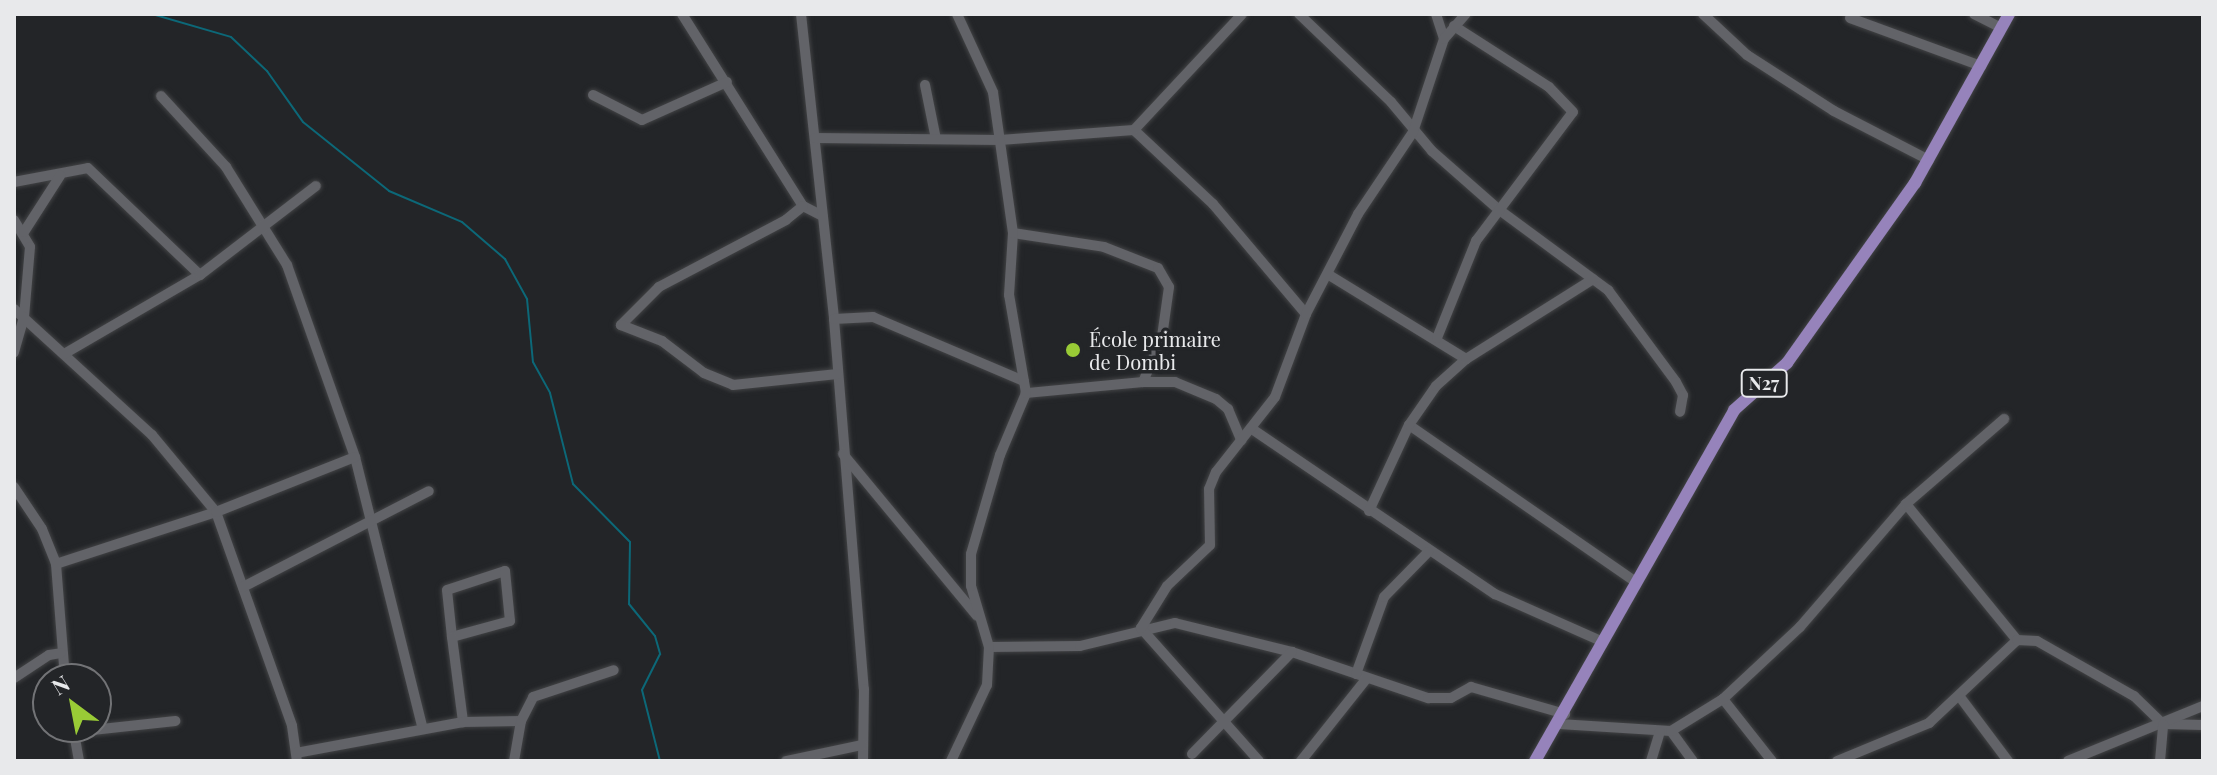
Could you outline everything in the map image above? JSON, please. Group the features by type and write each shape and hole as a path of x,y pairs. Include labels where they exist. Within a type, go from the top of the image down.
{"main road":[{"name":"N27","path":"1535,761 1562,719 1599,640 1637,583 1734,410 1787,363 1929,160 2009,14"}],"street":[{"path":"682,14 803,206 823,216"},
{"path":"801,14 834,319 863,675 863,761"},
{"path":"952,760 987,685 989,647 971,586 971,554 1000,455 1026,393 1009,295 1013,233 993,92 957,14"},
{"path":"815,138 1000,140 1134,130 1242,14"},
{"path":"1299,14 1391,102 1413,132 1498,209 1619,301 1649,350 1676,382 1683,395 1680,412"},
{"path":"1436,14 1444,39"},
{"path":"1141,628 1167,586 1210,545 1209,489 1241,440 1275,397 1306,314 1329,275 1358,214 1413,132 1444,39 1466,14"},
{"path":"1703,14 1747,55 1834,111 1929,160"},
{"path":"1974,14 2001,28"},
{"path":"1850,18 1981,66"},
{"path":"1437,338 1476,241 1573,112 1549,87 1454,26"},
{"path":"593,95 642,120 727,82"},
{"path":"925,85 936,139"},
{"path":"161,96 226,167 267,228 303,305 355,457 423,729"},
{"path":"1134,130 1213,204 1306,314"},
{"path":"14,182 60,176 88,168 200,275"},
{"path":"24,232 60,176"},
{"path":"64,354 200,275 267,228 316,186"},
{"path":"803,206 786,220 659,287 621,325 662,341 704,373 733,385 837,374"},
{"path":"14,220 24,232 30,247 24,317 14,353"},
{"path":"1013,233 1104,247 1166,276 1169,287 1162,337 1143,382"},
{"path":"1329,275 1437,338 1466,359"},
{"path":"1369,511 1409,425 1436,386 1466,359 1593,279"},
{"path":"14,309 152,435 216,512 296,757 463,722 521,721"},
{"path":"834,319 873,317 1024,381"},
{"path":"1026,393 1175,382 1216,399 1228,409 1241,440"},
{"path":"1651,761 1666,732 1723,699 1800,627 1906,504 2004,419"},
{"path":"1409,425 1637,583"},
{"path":"1252,429 1428,552 1495,594 1599,640"},
{"path":"843,454 893,520 981,621"},
{"path":"56,564 216,512 355,457"},
{"path":"14,487 42,529 56,564 63,663"},
{"path":"243,587 429,491"},
{"path":"1906,504 2017,640"},
{"path":"1301,761 1362,676 1384,597 1428,552"},
{"path":"452,637 510,621 505,571 447,590 452,637 463,722"},
{"path":"989,647 1080,646 1141,628 1175,623 1292,652 1428,698 1451,698 1471,687 1562,719 1666,732 1693,761"},
{"path":"1141,628 1259,761"},
{"path":"1837,761 1929,723 1960,697 1998,653 2017,640 2037,641 2134,696 2163,724 2203,725"},
{"path":"1192,754 1225,724 1292,652"},
{"path":"14,678 49,655 61,653"},
{"path":"514,761 521,721 541,693 614,670"},
{"path":"1960,697 2008,761"},
{"path":"1723,699 1772,761"},
{"path":"2068,761 2203,706"},
{"path":"112,726 175,721"},
{"path":"2160,761 2163,724"},
{"path":"786,761 862,745"}],"waterway":[{"path":"152,14 231,37 267,71 303,122 389,191 462,222 505,259 527,299 533,362 550,393 573,484 630,542 629,604 655,636 660,654 642,690 660,761"}],"place":[{"name":"École primaire de Dombi","path":"1073,350"}]}
